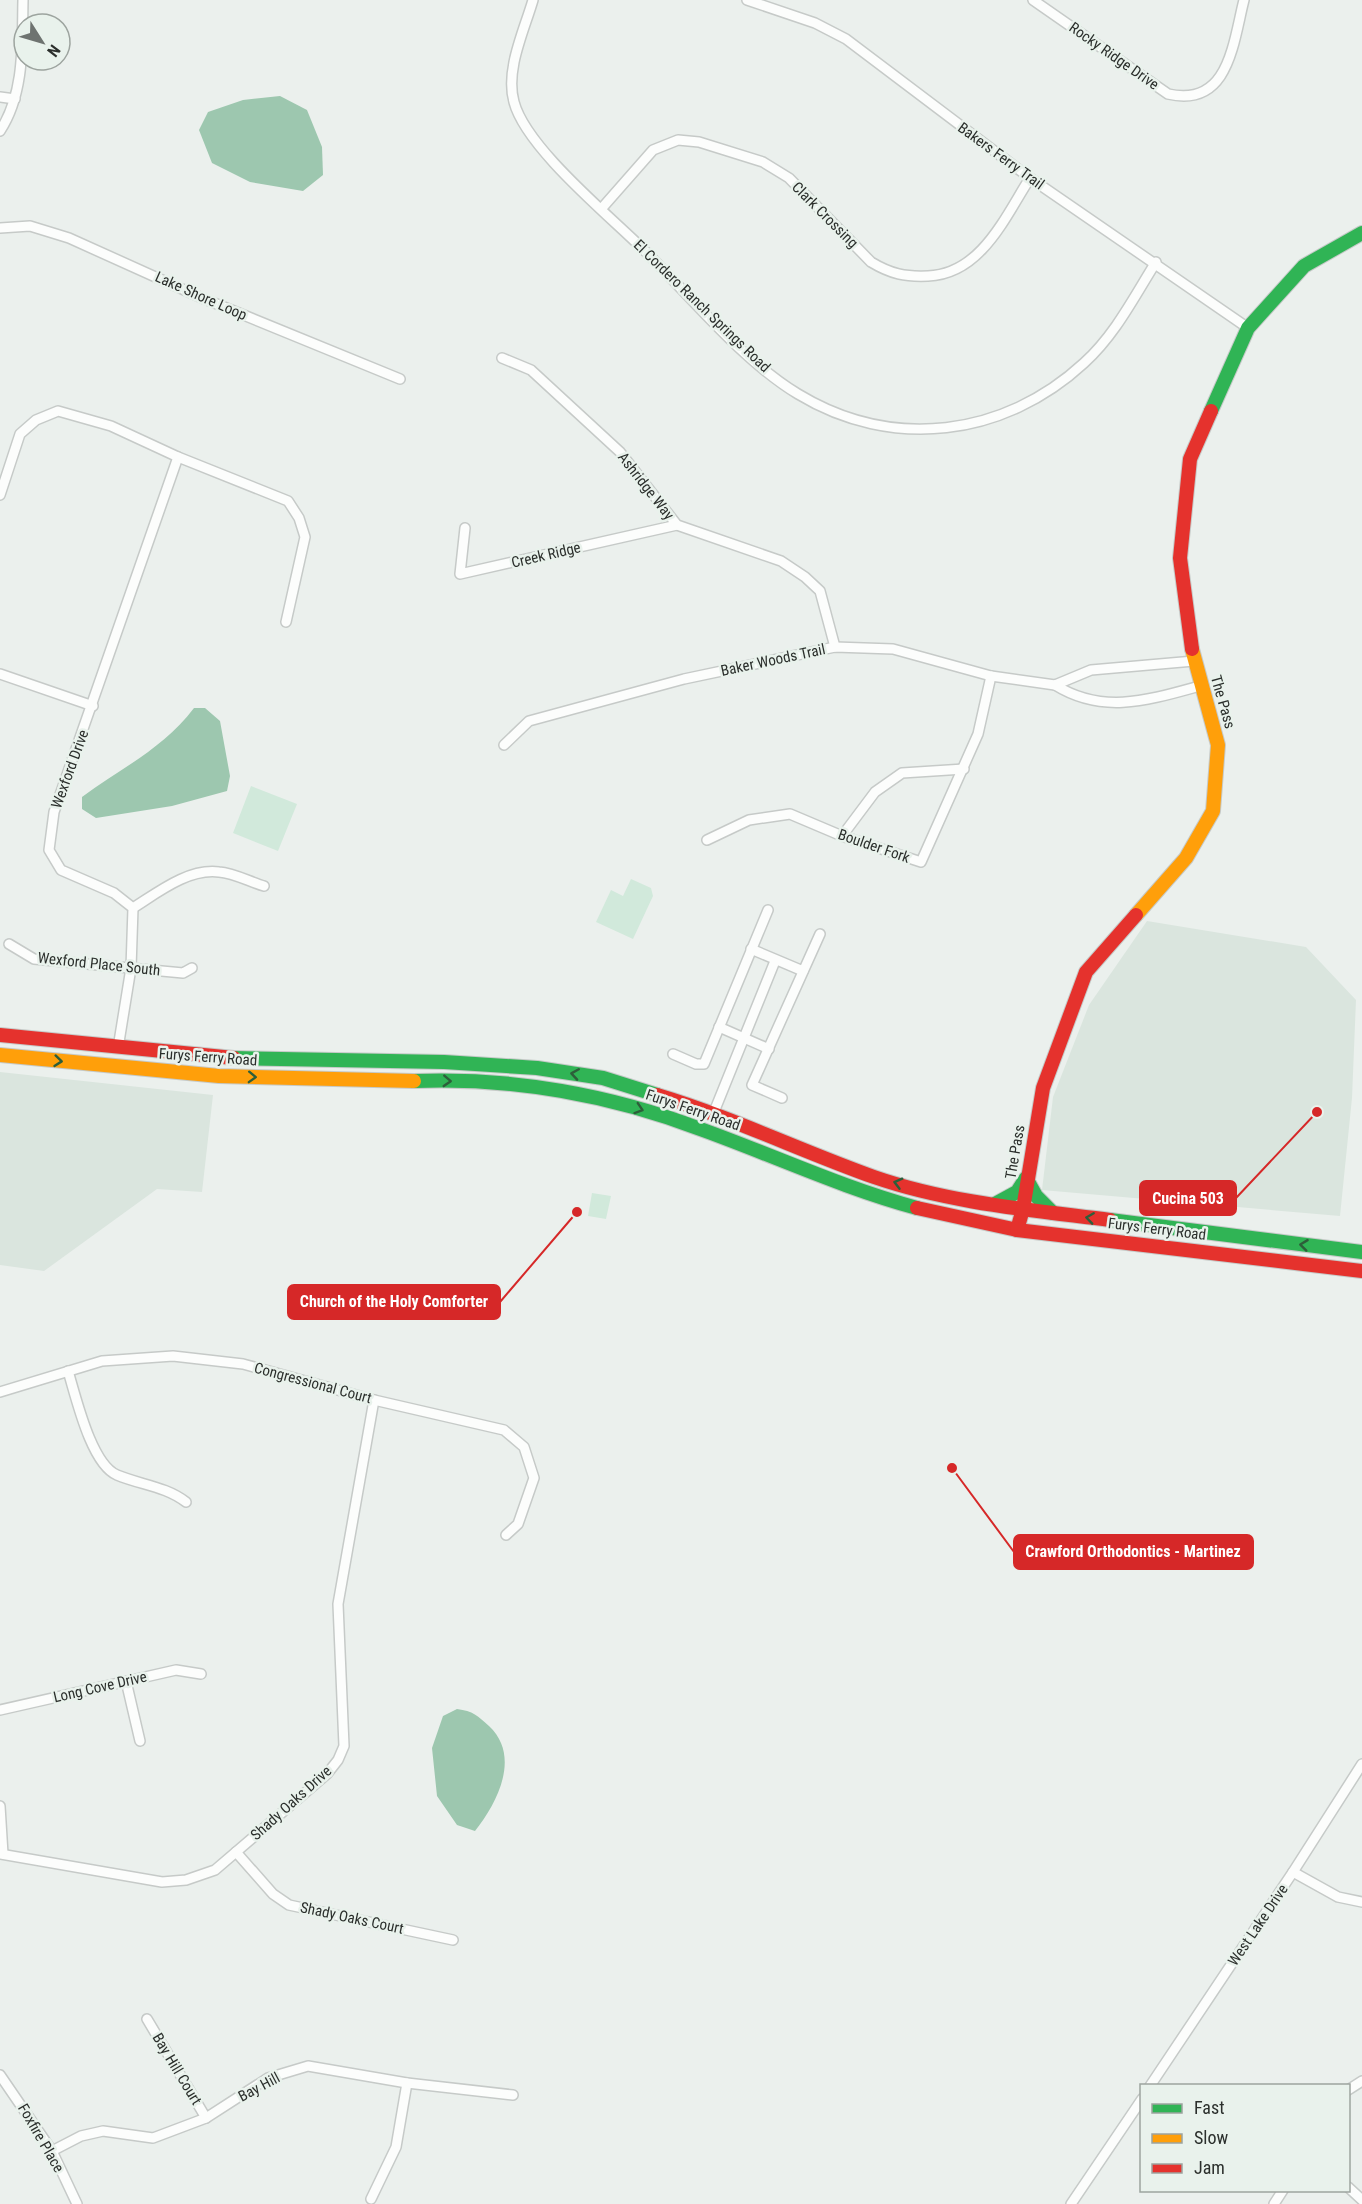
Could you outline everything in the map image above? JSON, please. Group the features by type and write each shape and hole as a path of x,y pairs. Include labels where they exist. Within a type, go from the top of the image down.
{"main road":[{"name":"The Pass","path":"1017,1230 1023,1209 1026,1178 1043,1088 1086,972 1186,858 1213,811 1218,745 1194,661 1180,558 1190,459 1248,328 1304,266 1362,233"},
{"name":"Furys Ferry Road","path":"0,1035 220,1058 444,1062 537,1068 603,1078 714,1112 875,1177 948,1196 1023,1209 1362,1252"},
{"name":"Furys Ferry Road","path":"0,1055 219,1076 389,1082 441,1080 531,1086 595,1096 702,1129 864,1194 1017,1230 1362,1271"},
{"path":"995,1204 1017,1192 1026,1178 1036,1196 1053,1213"},
{"path":"1336,1268 1339,1249"}],"street":[{"path":"0,130 15,99 21,58 23,0"},
{"name":"El Cordero Ranch Springs Road","path":"533,0 512,75 513,100 520,119 555,163 755,362 798,394 861,423 922,431 979,421 1009,411 1061,382 1086,361 1116,327 1156,262"},
{"name":"Bakers Ferry Trail","path":"747,0 816,23 846,39 1030,178 1156,262 1248,328"},
{"name":"Rocky Ridge Drive","path":"1033,0 1168,94 1183,98 1211,90 1225,70 1244,0"},
{"path":"0,97 15,99"},
{"name":"Clark Crossing","path":"602,208 653,150 678,140 699,142 763,162 789,178 871,262 888,272 907,277 940,276 966,265 989,242 1030,178"},
{"name":"Lake Shore Loop","path":"0,228 30,226 60,235 202,298 399,379"},
{"name":"Ashridge Way","path":"502,358 531,369 620,452 676,525 781,561 805,577 820,591 835,647"},
{"path":"0,495 20,434 36,420 58,411 111,426 178,458 288,501 299,518 305,537 286,622"},
{"name":"Wexford Drive","path":"133,908 114,893 76,879 62,870 49,850 54,812 178,458"},
{"name":"Creek Ridge","path":"465,528 460,574 676,525"},
{"name":"Baker Woods Trail","path":"504,745 529,722 684,679 835,647 893,649 991,676 1055,685 1082,699 1109,703 1151,699 1200,686"},
{"path":"1055,685 1091,670 1194,661"},
{"path":"0,674 93,706"},
{"name":"Boulder Fork","path":"707,840 749,820 790,814 842,836 921,862 978,734 991,676"},
{"path":"842,836 875,792 902,773 964,769"},
{"path":"118,1048 131,968 133,908 173,883 196,874 219,872 264,886"},
{"path":"673,1054 704,1064 768,910"},
{"path":"782,1098 752,1085 820,934"},
{"name":"Wexford Place South","path":"9,944 34,959 183,973 192,968"},
{"path":"752,949 775,961 803,971"},
{"path":"714,1112 775,961"},
{"path":"719,1027 769,1049"},
{"name":"Congressional Court","path":"0,1392 102,1361 173,1356 243,1364 374,1400 504,1430 524,1447 534,1478 518,1524 506,1536"},
{"path":"68,1371 96,1455 114,1474 173,1492 186,1502"},
{"name":"Shady Oaks Drive","path":"1,1854 162,1882 186,1880 215,1870 327,1774 338,1760 344,1746 338,1604 374,1400"},
{"name":"Long Cove Drive","path":"0,1710 176,1670 201,1674"},
{"path":"126,1681 140,1741"},
{"name":"West Lake Drive","path":"1151,2084 1293,1872 1362,1764"},
{"path":"0,1806 1,1854"},
{"name":"Shady Oaks Court","path":"236,1852 273,1894 289,1905 453,1940"},
{"path":"1293,1872 1338,1897 1362,1902"},
{"name":"Bay Hill Court","path":"147,2019 206,2118"},
{"name":"Bay Hill","path":"52,2151 81,2136 103,2131 153,2138 206,2118 268,2078 308,2066 407,2083 513,2095"},
{"name":"Foxfire Place","path":"0,2075 52,2151 77,2204"},
{"path":"371,2199 396,2147 407,2083"},
{"path":"1071,2204 1140,2102"},
{"path":"1350,2189 1362,2200"}],"shaded area":[{"path":"280,96 307,110 322,147 323,175 303,191 250,182 212,163 199,130 208,112 243,100"},
{"path":"194,708 205,708 220,721 230,776 227,791 172,806 96,818 82,809 82,797 155,747"},
{"path":"251,786 297,804 278,851 233,833"},
{"path":"631,879 651,888 653,896 633,939 596,922 611,890 623,896"},
{"path":"1147,921 1306,947 1356,1000 1352,1098 1340,1216 1042,1190 1053,1097 1089,1005"},
{"path":"0,1072 213,1095 202,1192 157,1189 44,1271 0,1265"},
{"path":"592,1193 611,1196 606,1219 588,1216"},
{"path":"457,1709 471,1713 485,1722 499,1738 504,1751 503,1779 498,1793 475,1831 457,1825 437,1796 432,1748 443,1716"}],"traffic: fast":[{"path":"1211,411 1248,328 1304,266 1362,233"},
{"path":"234,1058 444,1062 537,1068 603,1078 657,1095"},
{"path":"414,1081 488,1082 525,1086 561,1091 633,1107 703,1130 862,1191 917,1208"},
{"path":"995,1204 1017,1192 1026,1178 1036,1196 1053,1213"},
{"path":"1110,1220 1362,1252"}],"traffic: slow":[{"path":"1136,915 1186,858 1213,811 1218,745 1192,649"},
{"path":"0,1055 219,1076 414,1081"}],"traffic: jam":[{"path":"1192,649 1180,558 1190,459 1211,411"},
{"path":"1017,1230 1023,1209 1043,1088 1086,972 1136,915"},
{"path":"0,1035 234,1058"},
{"path":"657,1095 712,1113 847,1167 902,1186 1021,1209 1110,1220"},
{"path":"917,1208 1017,1230 1362,1271"}],"place":[{"name":"Cucina 503","path":"1317,1112"},
{"name":"Church of the Holy Comforter","path":"577,1212"},
{"name":"Crawford Orthodontics - Martinez","path":"952,1468"}]}
